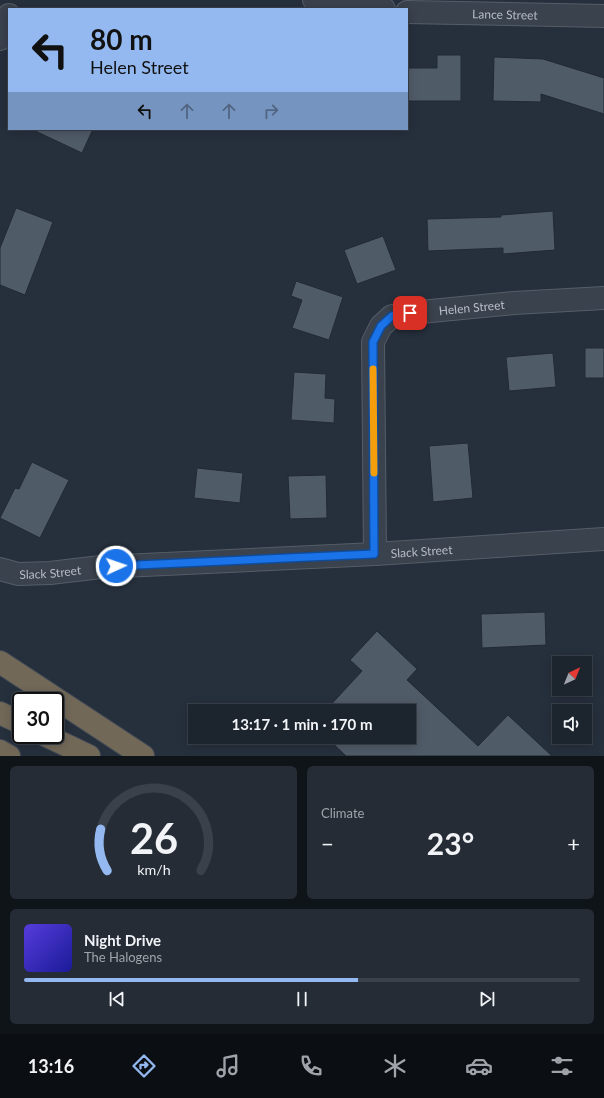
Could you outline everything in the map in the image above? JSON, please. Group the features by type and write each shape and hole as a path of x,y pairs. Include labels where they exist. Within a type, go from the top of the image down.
{"highway":[{"path":"0,662 143,756"},
{"path":"0,713 12,719"},
{"path":"64,744 89,756"},
{"path":"0,751 9,756"}],"street":[{"path":"314,0 376,8"},
{"name":"Lance Street","path":"408,12 604,16"},
{"path":"0,39 8,18"},
{"name":"Helen Street","path":"374,554 373,342 381,326 392,316 410,313 514,303 604,298"},
{"name":"Slack Street","path":"0,569 18,574 50,573 101,567 374,554 604,539"}],"building":[{"path":"437,55 461,55 461,101 408,101 408,68 437,68"},
{"path":"494,57 543,59 604,78 604,114 541,94 541,102 493,101"},
{"path":"33,130 93,130 82,153"},
{"path":"16,208 53,222 25,295 0,285 0,248"},
{"path":"553,211 555,250 503,254 503,248 428,251 427,219 501,217 501,215"},
{"path":"383,236 396,270 357,284 344,250"},
{"path":"296,281 343,297 329,340 292,328 302,300 291,296"},
{"path":"585,348 604,348 604,378 585,378"},
{"path":"553,353 556,387 509,391 506,357"},
{"path":"294,372 326,374 325,398 335,399 334,423 291,420"},
{"path":"468,443 473,498 433,502 429,446"},
{"path":"32,462 69,480 40,538 0,518 15,488 19,489"},
{"path":"197,468 243,473 240,503 194,498"},
{"path":"326,475 327,518 290,519 288,476"},
{"path":"545,612 546,645 482,648 481,614"},
{"path":"377,631 417,669 407,680 478,746 508,715 552,756 346,756 333,744 416,744 416,704 331,704 362,671 350,660"}],"slow traffic":[{"path":"373,369 374,473"}],"route":[{"path":"116,566 374,554 373,342 381,326 392,316 410,313"}]}
